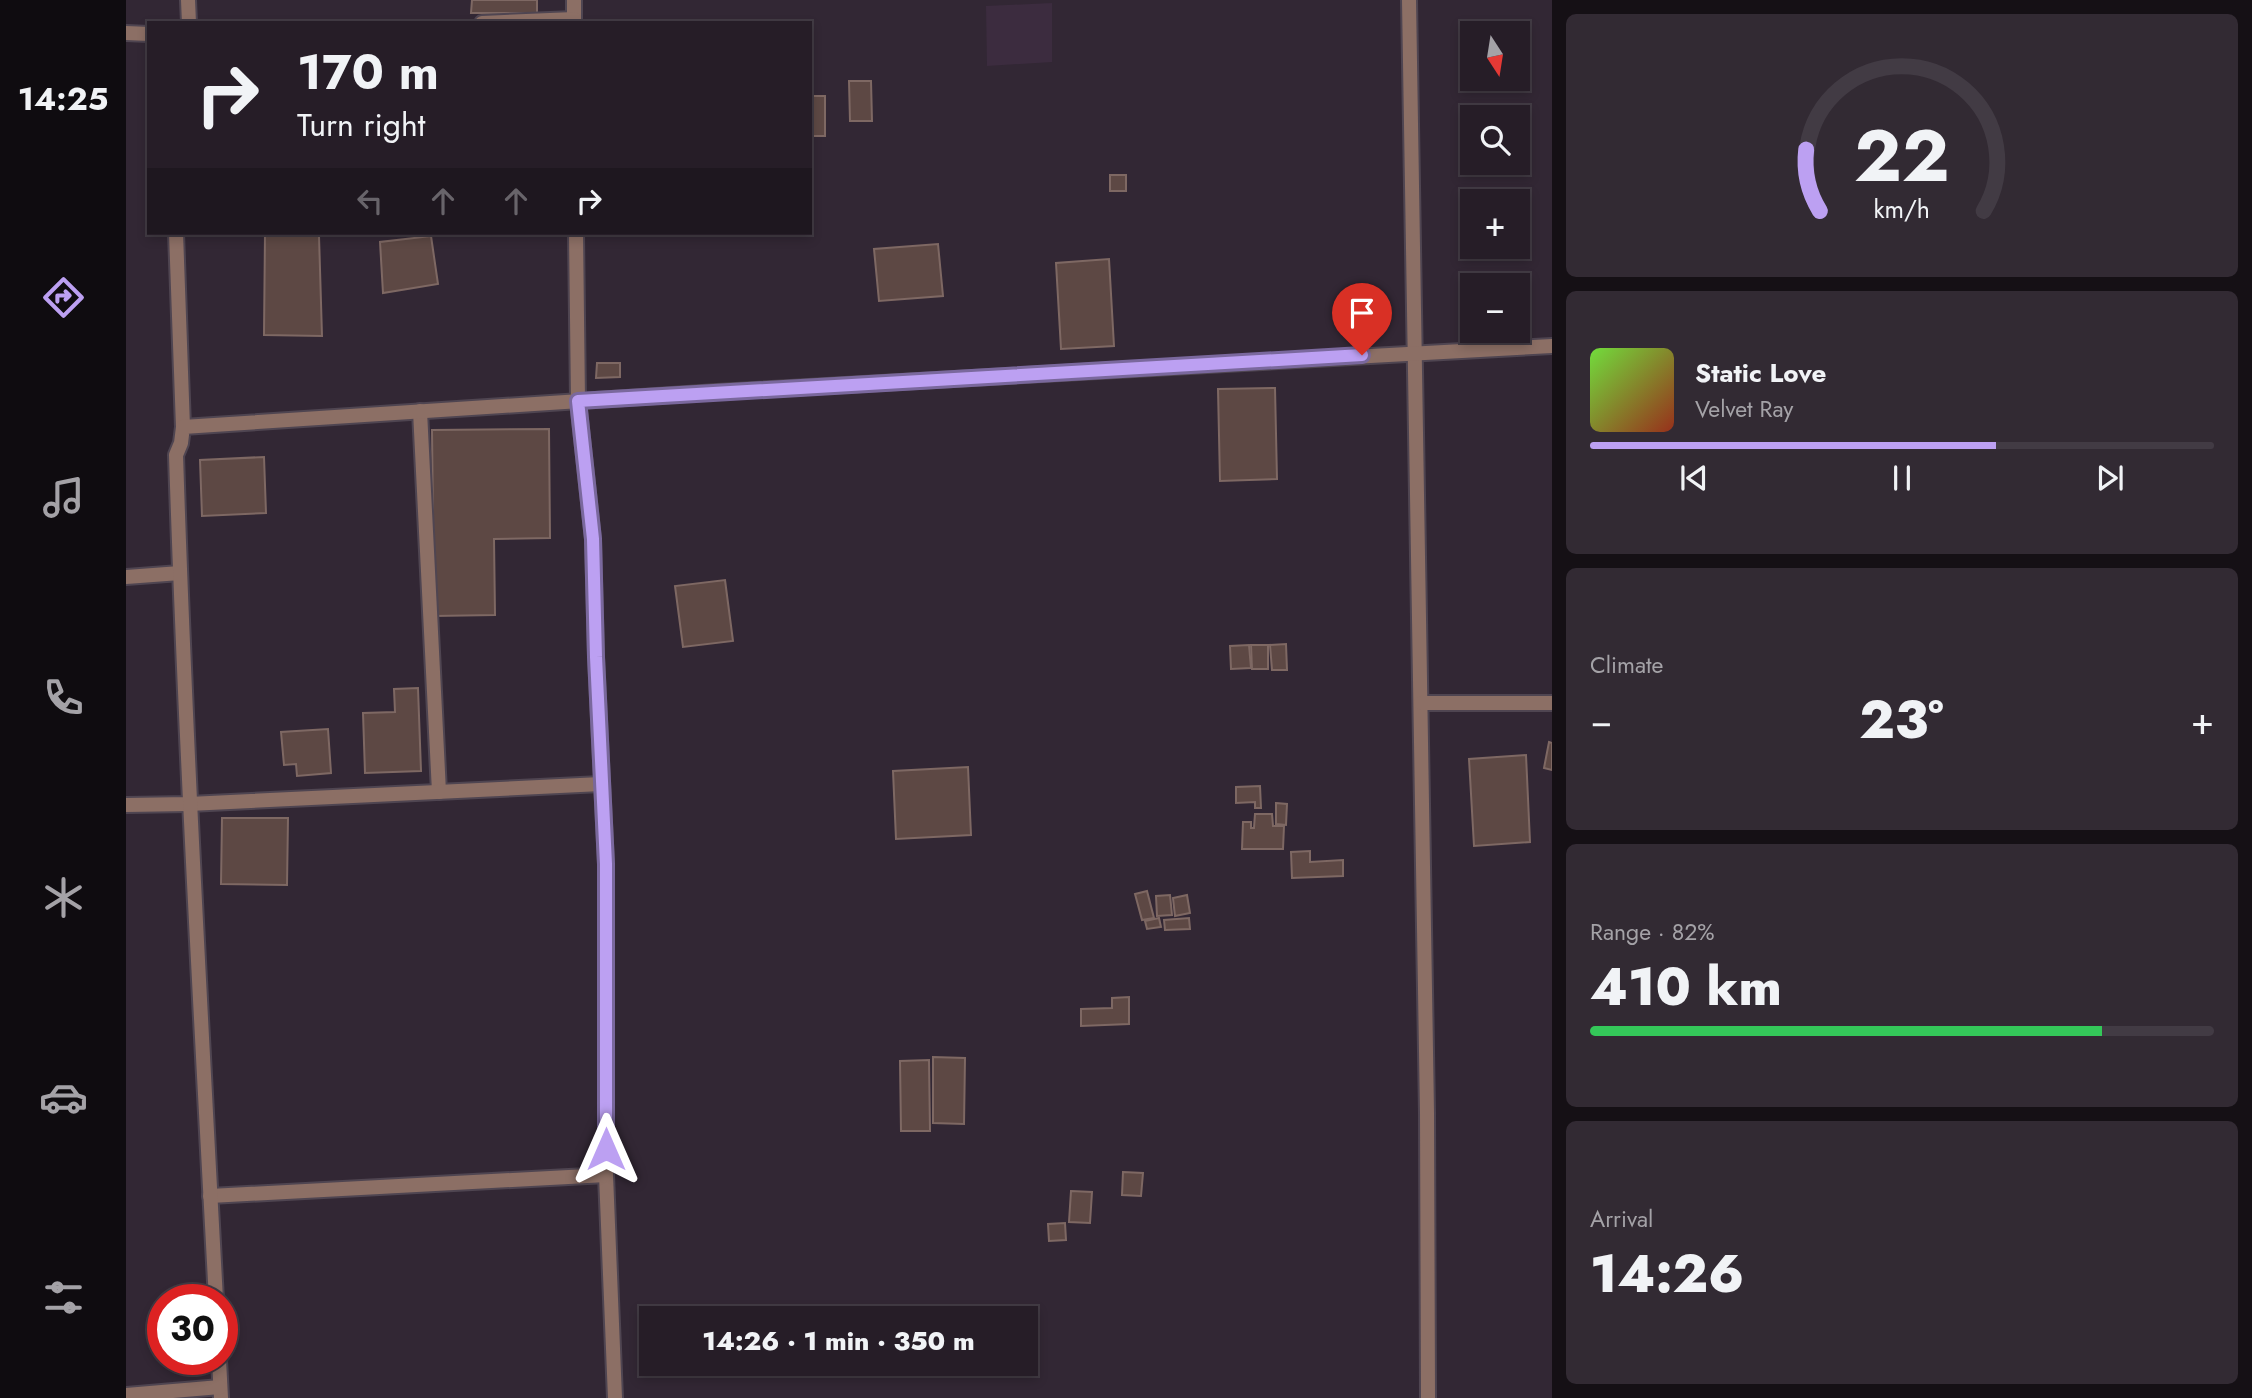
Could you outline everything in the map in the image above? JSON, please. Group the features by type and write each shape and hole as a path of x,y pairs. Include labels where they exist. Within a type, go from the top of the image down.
{"street":[{"path":"188,0 189,21"},
{"path":"574,0 574,21"},
{"path":"1409,0 1427,1113 1428,1398"},
{"path":"126,33 147,34"},
{"path":"176,235 183,427 176,455 180,573 189,804 215,1284"},
{"path":"576,235 578,401 593,539 606,864 606,1175 615,1398"},
{"path":"183,427 578,401 1552,346"},
{"path":"420,411 439,792"},
{"path":"126,577 180,573"},
{"path":"1421,703 1552,703"},
{"path":"126,805 601,784"},
{"path":"210,1196 606,1175"},
{"path":"126,1395 220,1393 219,1375"}],"shaded area":[{"path":"1052,3 1052,62 987,66 986,6"}],"building":[{"path":"472,0 537,0 537,13 471,13"},
{"path":"849,81 871,81 872,121 850,121"},
{"path":"812,96 825,96 825,136 812,136"},
{"path":"1110,175 1126,175 1126,191 1110,191"},
{"path":"265,235 319,236 322,336 264,335"},
{"path":"431,236 438,284 383,293 380,242"},
{"path":"938,244 943,296 879,301 874,249"},
{"path":"1109,259 1114,346 1061,349 1056,263"},
{"path":"597,363 620,363 620,377 596,378"},
{"path":"1275,388 1277,479 1220,481 1218,389"},
{"path":"549,429 550,538 494,539 495,615 434,616 432,430"},
{"path":"264,457 266,513 202,516 200,460"},
{"path":"725,580 733,641 683,647 675,586"},
{"path":"1286,644 1287,670 1272,670 1270,645"},
{"path":"1249,645 1251,668 1231,669 1230,646"},
{"path":"1251,645 1268,645 1268,669 1252,669"},
{"path":"418,688 421,771 365,773 363,713 395,712 394,689"},
{"path":"328,729 331,773 297,776 296,764 284,765 281,732"},
{"path":"1549,742 1552,743 1552,770 1544,768"},
{"path":"1526,755 1530,842 1474,846 1469,759"},
{"path":"968,767 971,835 896,839 893,771"},
{"path":"1260,786 1261,808 1255,808 1255,802 1236,803 1236,787"},
{"path":"1276,803 1287,804 1286,825 1276,824"},
{"path":"1255,814 1272,814 1273,826 1284,826 1283,849 1242,849 1243,822 1251,822 1251,828 1254,828"},
{"path":"222,818 288,818 287,885 221,884"},
{"path":"1310,851 1310,862 1343,860 1343,876 1292,878 1291,852"},
{"path":"1147,891 1154,918 1142,920 1135,894"},
{"path":"1170,895 1172,915 1157,916 1156,896"},
{"path":"1187,895 1190,913 1175,916 1173,898"},
{"path":"1159,918 1161,927 1147,929 1145,921"},
{"path":"1189,918 1190,929 1165,930 1164,920"},
{"path":"1129,997 1129,1024 1081,1026 1081,1009 1112,1008 1112,998"},
{"path":"933,1057 965,1058 964,1124 933,1123"},
{"path":"929,1060 930,1131 901,1131 900,1061"},
{"path":"1123,1172 1143,1173 1141,1196 1122,1195"},
{"path":"1071,1191 1092,1192 1090,1223 1069,1222"},
{"path":"1065,1223 1066,1240 1049,1241 1048,1224"}],"route":[{"path":"606,1149 606,864 593,539 578,401 1362,355"}]}
